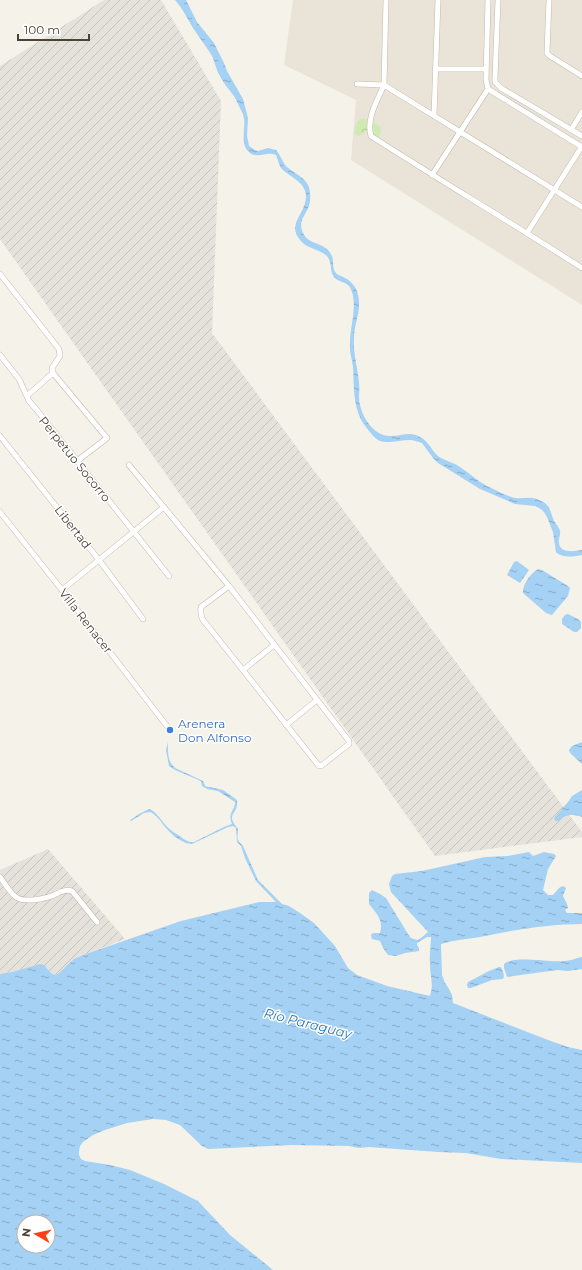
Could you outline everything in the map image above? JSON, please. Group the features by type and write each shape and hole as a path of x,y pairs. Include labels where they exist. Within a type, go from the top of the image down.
{"street":[{"path":"386,0 384,86 374,107 370,121 369,129 371,136 582,268"},
{"path":"434,116 438,0"},
{"path":"488,0 486,82 490,90 582,146 527,233"},
{"path":"432,175 496,83 498,0"},
{"path":"549,0 547,53 582,76"},
{"path":"436,69 486,68"},
{"path":"486,82 496,83 582,136"},
{"path":"357,84 384,86 582,207"},
{"path":"571,130 582,112"},
{"path":"0,274 59,350 60,356 52,368 53,373 108,438 77,462"},
{"name":"Perpetuo Socorro","path":"0,355 19,379 30,401 36,409 169,576"},
{"path":"28,395 53,373"},
{"name":"Libertad","path":"0,436 99,560 143,619"},
{"path":"129,465 229,586 349,742 321,766 319,766 286,725 200,615 201,607 229,586"},
{"path":"62,590 164,507"},
{"name":"Villa Renacer","path":"0,512 170,730"},
{"path":"242,670 274,645"},
{"path":"286,725 317,700"},
{"path":"0,877 14,896 23,900 35,900 50,897 69,890 72,891 97,922"}],"shaded area":[{"path":"104,0 161,0 221,101 212,333 582,832 582,837 435,856 0,239 0,66"},
{"path":"293,0 582,0 582,305 351,160 356,100 284,65"},
{"path":"48,849 125,939 74,959 55,975 40,964 0,974 0,870"}],"green space":[{"path":"361,118 380,126 380,134 376,140 372,140 369,137 368,130 359,136 355,135 355,128"}],"water":[{"path":"175,0 186,0 197,22 214,43 227,71 243,99 248,118 247,136 249,146 258,151 268,148 276,150 285,165 303,179 308,185 310,203 301,222 305,237 328,250 333,259 335,272 354,285 357,291 359,298 359,310 354,332 354,350 359,383 359,402 367,421 375,430 385,436 413,434 420,437 438,456 455,464 487,486 515,498 533,498 543,502 549,508 554,521 560,530 559,542 562,549 568,551 582,550 582,555 572,557 556,552 553,532 547,517 541,509 535,506 515,504 480,489 438,463 422,443 410,440 383,442 377,439 365,425 357,409 350,349 354,305 351,288 334,277 330,260 326,255 305,245 296,234 296,223 304,207 306,195 305,190 300,183 282,169 276,155 253,155 246,149 244,144 244,117 242,112 234,96 221,79 213,58"},
{"path":"517,561 529,570 520,583 507,575 514,562"},
{"path":"538,569 570,588 568,596 552,615 546,613 523,593 524,586 533,573"},
{"path":"568,614 581,622 581,628 577,632 574,632 562,624 562,619"},
{"name":"Río Paraguay","path":"168,742 169,759 175,768 203,781 205,786 223,790 237,800 236,809 232,820 238,829 238,840 243,846 258,880 282,904 289,906 314,923 335,946 348,968 357,975 387,986 430,996 432,984 430,961 431,937 427,937 417,943 419,951 396,956 388,955 380,941 372,939 371,935 373,933 380,933 381,924 379,917 369,904 369,893 372,890 386,898 408,934 411,938 417,940 428,932 391,892 389,884 392,876 395,874 422,871 485,857 508,856 529,852 533,856 544,852 554,854 556,856 548,869 543,890 548,895 553,895 559,888 563,886 566,888 563,896 568,908 565,910 567,913 582,913 582,924 531,928 441,944 442,975 452,995 453,1003 548,1040 582,1050 582,1163 501,1159 466,1153 369,1147 359,1148 349,1146 292,1145 208,1149 202,1146 180,1125 166,1120 153,1119 127,1123 93,1135 83,1142 79,1151 81,1159 130,1170 164,1184 198,1201 230,1235 273,1270 0,1270 0,974 40,964 44,965 51,973 55,975 74,959 181,921 259,902 276,902 256,881 241,846 237,842 236,828 233,826 189,844 174,836 157,817 150,812 144,813 131,821 130,820 149,809 156,813 166,826 173,832 192,842 232,824 230,817 235,802 218,791 207,789 202,786 201,781 169,766 166,750"},
{"path":"582,742 582,764 570,753 569,750 572,746"},
{"path":"582,790 582,817 570,815 556,821 554,819 555,817 572,796"},
{"path":"582,957 582,969 568,971 557,970 507,977 504,968 504,964 509,961 516,960 568,961"},
{"path":"501,967 503,972 503,979 492,980 468,988 468,982"}],"place":[{"name":"Arenera Don Alfonso","path":"170,730"}]}
